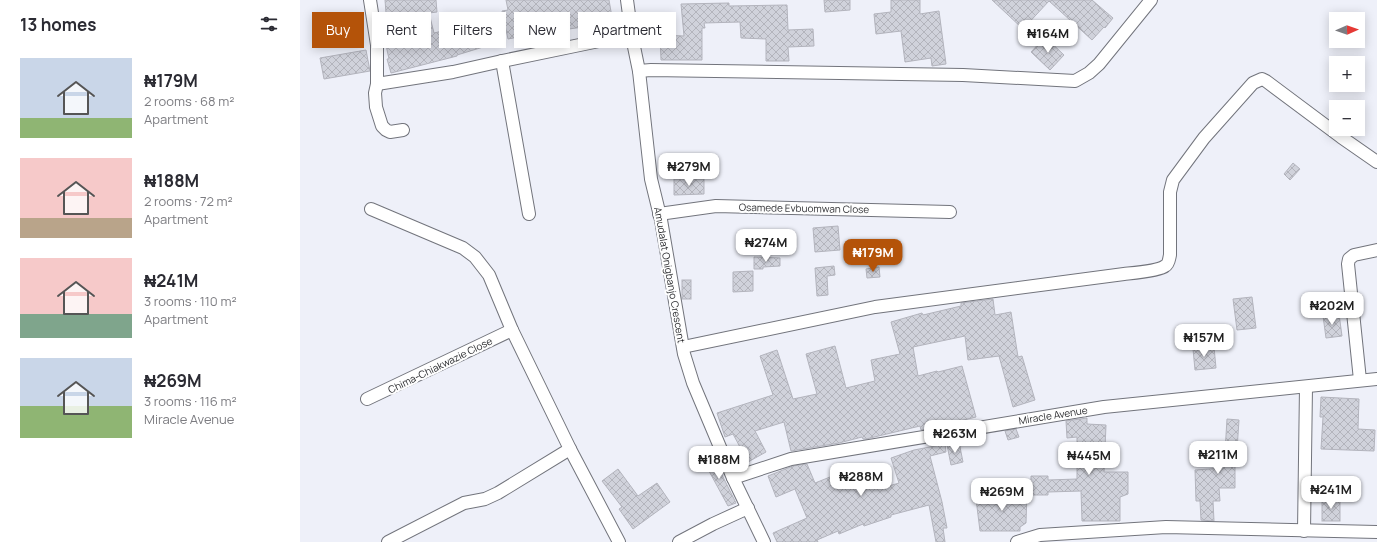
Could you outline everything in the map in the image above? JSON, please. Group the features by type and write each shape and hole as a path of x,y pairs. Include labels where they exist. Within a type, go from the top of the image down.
{"street":[{"path":"370,0 377,45 377,84 375,93 376,107 382,126 386,130 390,132 403,130"},
{"name":"Amudalat Onigbanjo Crescent","path":"627,0 629,12"},
{"path":"639,71 955,75 1075,81 1089,73 1099,64 1151,0"},
{"path":"377,84 453,72 502,60 578,46"},
{"name":"Amudalat Onigbanjo Crescent","path":"634,48 639,71 651,179 659,214 683,347 693,383 733,478 764,542"},
{"path":"502,60 528,214"},
{"path":"683,347 875,307 1124,274 1165,267 1169,262 1170,255 1170,192 1173,180 1204,138 1253,83 1258,80 1266,80 1341,137 1377,162"},
{"name":"Osamede Evbuomwan Close","path":"659,214 716,206 950,212"},
{"path":"371,209 463,248 475,258 489,275 512,330 570,449 619,542"},
{"path":"1360,380 1348,264 1349,259 1354,255 1377,250"},
{"name":"Chima-Chiakwazie Close","path":"367,399 512,330"},
{"name":"Miracle Avenue","path":"733,478 791,459 1104,407 1377,379"},
{"path":"1304,531 1306,387"},
{"path":"388,542 464,503 485,499 498,493 570,449"},
{"path":"679,542 712,524 748,508"},
{"path":"1017,542 1040,535 1166,527 1377,532"}],"building":[{"path":"385,0 436,0 437,12 386,12"},
{"path":"506,0 609,0 611,12 578,12 578,28 570,29 570,12 514,12 514,38 508,39 506,30 506,12 502,11 508,10"},
{"path":"824,0 850,0 850,10 825,12"},
{"path":"891,0 920,0 920,14 939,11 946,64 932,66 931,58 905,62 901,31 876,34 874,14 891,12"},
{"path":"992,0 1092,0 1113,18 1092,40 1049,1 1023,29"},
{"path":"729,3 729,6 787,5 788,30 813,29 814,46 788,47 789,61 766,61 766,39 741,38 740,22 704,23 705,28 702,28 702,60 661,60 661,48 676,48 676,36 684,36 681,4"},
{"path":"431,21 434,33 439,32 439,48 480,48 457,56 391,73 387,59 389,59 387,48 431,48"},
{"path":"1045,37 1064,55 1050,70 1031,52"},
{"path":"366,50 370,71 324,79 320,58"},
{"path":"1293,163 1300,169 1290,180 1284,174"},
{"path":"674,179 704,179 704,194 674,195"},
{"path":"838,226 840,250 815,252 813,228"},
{"path":"754,257 780,258 780,266 754,269"},
{"path":"834,266 835,275 827,276 828,295 817,296 815,268"},
{"path":"879,267 880,277 867,278 866,269"},
{"path":"753,271 753,291 733,292 733,272"},
{"path":"682,280 691,280 691,299 682,299"},
{"path":"1252,297 1256,328 1237,330 1233,299"},
{"path":"993,299 995,315 1011,312 1018,357 1022,356 1035,400 1013,407 999,356 968,360 965,336 913,347 918,376 962,366 976,417 921,430 920,426 866,439 863,439 862,437 839,443 791,451 784,422 755,431 766,452 748,462 733,434 725,437 717,413 773,395 760,356 777,350 793,399 817,394 806,354 835,346 846,388 875,381 871,360 900,354 891,322 922,313 923,315 961,306 961,303"},
{"path":"1339,314 1342,336 1326,338 1323,316"},
{"path":"1214,347 1216,368 1195,370 1193,349"},
{"path":"1321,397 1359,399 1358,429 1375,430 1374,451 1321,449 1323,417 1320,417"},
{"path":"1087,418 1087,424 1106,425 1104,472 1128,472 1128,494 1120,497 1120,521 1082,521 1081,491 1048,492 1048,495 1031,495 1031,476 1048,476 1048,480 1077,479 1077,437 1067,438 1066,421"},
{"path":"1227,419 1239,420 1235,465 1235,488 1219,488 1220,501 1213,501 1214,521 1201,520 1200,501 1196,501 1195,470 1224,468"},
{"path":"1016,429 1019,437 1008,440 1005,431"},
{"path":"959,442 963,462 951,465 947,445"},
{"path":"945,444 946,452 930,456 947,528 943,528 945,542 936,542 929,505 891,515 891,517 864,526 863,524 839,534 838,531 817,540 818,542 777,542 773,533 807,518 795,489 776,497 768,476 793,466 807,464 815,483 840,473 841,476 875,465 882,488 899,483 891,458 914,450"},
{"path":"712,455 736,503 728,506 703,460"},
{"path":"618,469 638,496 657,483 670,502 633,529 619,509 622,507 602,481"},
{"path":"995,493 1027,493 1026,523 1020,527 1020,531 980,531 976,499 995,496"},
{"path":"1322,498 1340,498 1340,521 1322,521"}]}
